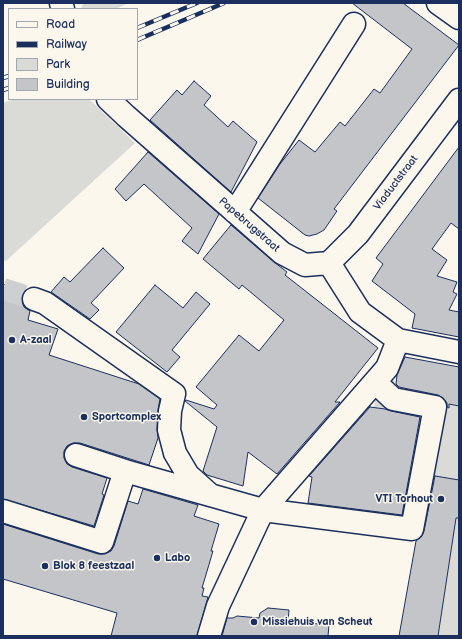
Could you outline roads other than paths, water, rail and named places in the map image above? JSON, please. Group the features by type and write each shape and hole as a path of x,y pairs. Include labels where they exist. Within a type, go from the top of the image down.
{"street":[{"path":"438,3 459,18"},
{"path":"235,212 354,24"},
{"name":"Papebrugstraat","path":"109,100 282,253 305,265 329,263"},
{"name":"Viaductstraat","path":"329,263 358,234 459,100"},
{"path":"329,263 360,312 398,340 459,352"},
{"path":"34,299 45,303 174,394 170,412 169,430 175,453 188,475 210,495"},
{"path":"209,636 218,606 263,510 387,368 398,340"},
{"path":"76,455 125,471 263,510 412,529 435,406 393,398 375,382"},
{"path":"3,511 102,542 125,471"}],"tunnel":[{"path":"3,289 34,299"}],"railway":[{"path":"138,28 197,3"},
{"path":"138,40 224,3"},
{"path":"3,78 8,76"},
{"path":"3,90 8,88"}],"place":[{"name":"A-zaal","path":"12,340"},
{"name":"Sportcomplex","path":"84,417"},
{"name":"VTI Torhout","path":"441,499"},
{"name":"Labo","path":"157,558"},
{"name":"Blok 8 feestzaal","path":"45,566"},
{"name":"Missiehuis van Scheut","path":"254,622"}]}
